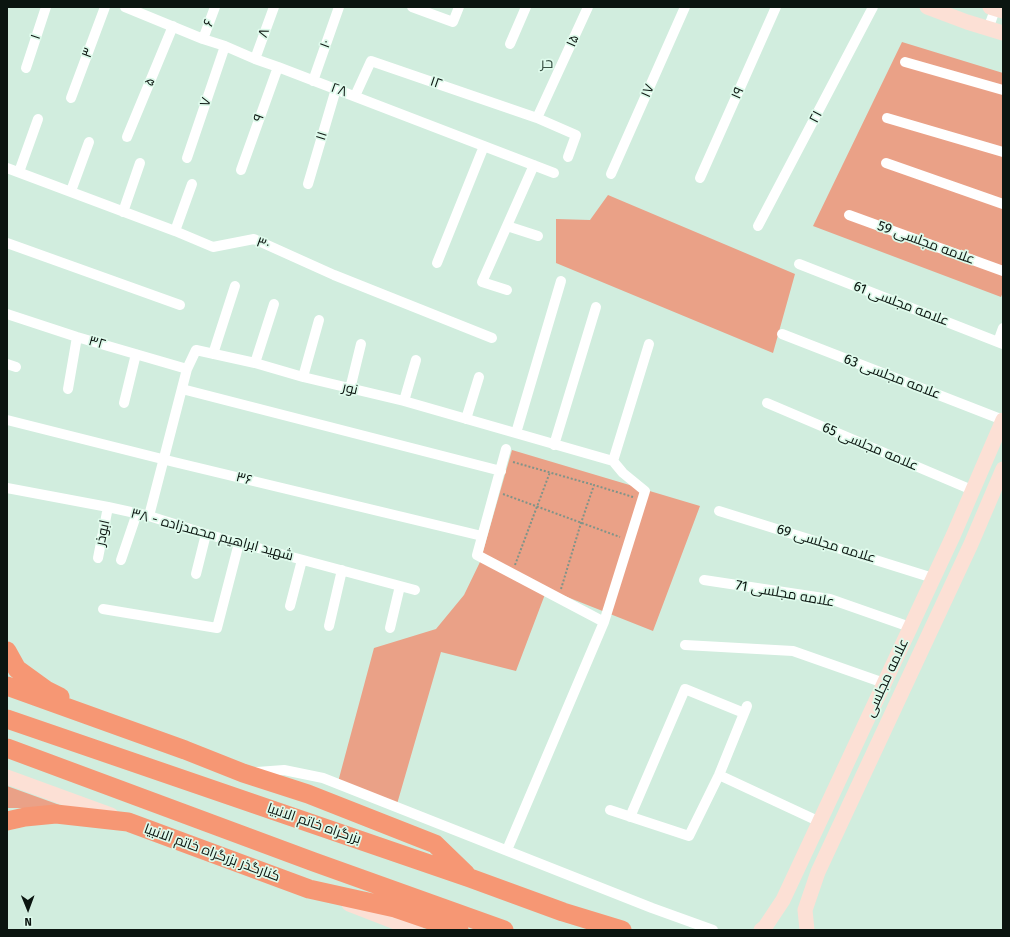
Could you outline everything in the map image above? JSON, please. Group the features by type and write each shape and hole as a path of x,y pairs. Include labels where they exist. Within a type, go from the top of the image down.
{"highway":[{"path":"7,651 17,669 46,690 81,708 102,721"},
{"path":"7,686 185,750 243,773 308,794 435,844 470,878"},
{"name":"بزرگراه خاتم الانبیا","path":"7,719 470,878 563,912 622,930"},
{"path":"7,748 314,862 504,930"},
{"path":"7,821 25,817 56,814 128,822"},
{"name":"کنارگذر بزرگراه خاتم الانبیا","path":"128,822 309,889"},
{"path":"309,889 395,908 459,930"}],"main road":[{"path":"927,7 967,22 1003,33"},
{"name":"علامه مجلسی","path":"761,930 765,927 783,900 953,536 1003,420"},
{"name":"علامه مجلسی","path":"807,930 805,910 818,872 971,544 1003,469"},
{"path":"953,536 971,544"},
{"name":"کنارگذر بزرگراه خاتم الانبیا","path":"7,777 128,822"},
{"path":"806,850 809,860 814,862 824,858"},
{"name":"کنارگذر بزرگراه خاتم الانبیا","path":"309,889 416,930"}],"street":[{"name":"۱","path":"26,68 46,7"},
{"name":"۳","path":"71,98 105,7"},
{"name":"۲۸","path":"125,7 148,11 173,26 203,39 356,96 554,173"},
{"name":"۶","path":"203,39 215,7"},
{"name":"۸","path":"255,59 274,7"},
{"name":"۱۰","path":"313,81 339,7"},
{"path":"412,7 453,22 459,7"},
{"path":"510,44 526,7"},
{"name":"۱۵","path":"537,118 588,7"},
{"name":"۱۷","path":"611,174 685,7"},
{"name":"۱۹","path":"700,178 776,7"},
{"name":"۲۱","path":"758,226 873,7"},
{"path":"988,29 996,8"},
{"name":"۵","path":"127,137 173,26"},
{"name":"۷","path":"187,158 225,46"},
{"name":"۱۲","path":"356,96 371,61 537,118"},
{"path":"905,62 1003,90"},
{"name":"۹","path":"241,170 278,67"},
{"name":"۱۱","path":"308,184 336,89"},
{"path":"537,118 576,134 568,157"},
{"path":"887,118 1003,152"},
{"path":"19,172 38,119"},
{"path":"71,191 89,142"},
{"path":"437,263 484,146"},
{"path":"123,212 140,163"},
{"path":"886,163 1003,204"},
{"path":"508,290 482,282 534,166"},
{"name":"۳۰","path":"7,168 176,231 213,247 254,239 334,275 492,338"},
{"path":"176,231 192,184"},
{"name":"علامه مجلسی 59","path":"849,215 1003,271"},
{"path":"507,226 538,236"},
{"path":"7,243 180,305"},
{"name":"علامه مجلسی 61","path":"799,264 1000,343"},
{"path":"516,433 562,281"},
{"path":"213,354 235,286"},
{"path":"256,363 274,304"},
{"path":"554,445 596,307"},
{"name":"۳۲","path":"7,314 77,337 187,369"},
{"path":"303,377 320,320"},
{"path":"1000,343 1003,328"},
{"name":"علامه مجلسی 63","path":"782,334 1003,420"},
{"path":"68,389 77,337"},
{"path":"350,389 361,344"},
{"path":"507,850 604,622 643,500 645,491 623,473 613,461 648,344"},
{"name":"نور","path":"149,516 187,369 196,350 256,363 303,377 404,401 613,461"},
{"path":"124,403 136,354"},
{"path":"404,401 416,360"},
{"path":"466,419 479,377"},
{"path":"182,390 500,471"},
{"name":"علامه مجلسی 65","path":"767,403 972,490"},
{"name":"۳۶","path":"7,420 164,460 482,536"},
{"path":"505,454 477,555 604,622"},
{"name":"شهید ابراهیم محمدزاده - ۳۸","path":"7,488 149,516 206,534 414,590"},
{"name":"ابوذر","path":"98,558 108,507"},
{"name":"علامه مجلسی 69","path":"719,511 933,578"},
{"path":"121,560 137,513"},
{"path":"196,574 206,534"},
{"path":"103,609 218,628 239,543"},
{"path":"290,606 302,560"},
{"path":"329,626 342,570"},
{"name":"علامه مجلسی 71","path":"704,580 830,600 910,627"},
{"path":"390,628 400,586"},
{"path":"685,645 793,651 884,684"},
{"path":"610,810 630,817 689,836 719,775 746,709 685,690 630,817"},
{"path":"243,773 284,770 323,778 652,908 713,930"},
{"path":"719,775 820,822"}],"path":[{"path":"505,454 550,472 643,500"},
{"path":"512,573 550,472"},
{"path":"558,598 594,485"},
{"path":"495,491 630,541"}],"shaded area":[{"path":"902,42 1003,73 1003,292 1001,297 813,226"},
{"path":"608,195 795,274 773,353 556,263 556,219 590,220"},
{"path":"512,450 700,506 653,631 547,589 516,671 441,652 397,804 338,782 374,648 436,629 464,595 480,562"},
{"path":"7,786 68,808 7,808"}],"district":[{"name":"حر","path":"547,64"}]}
